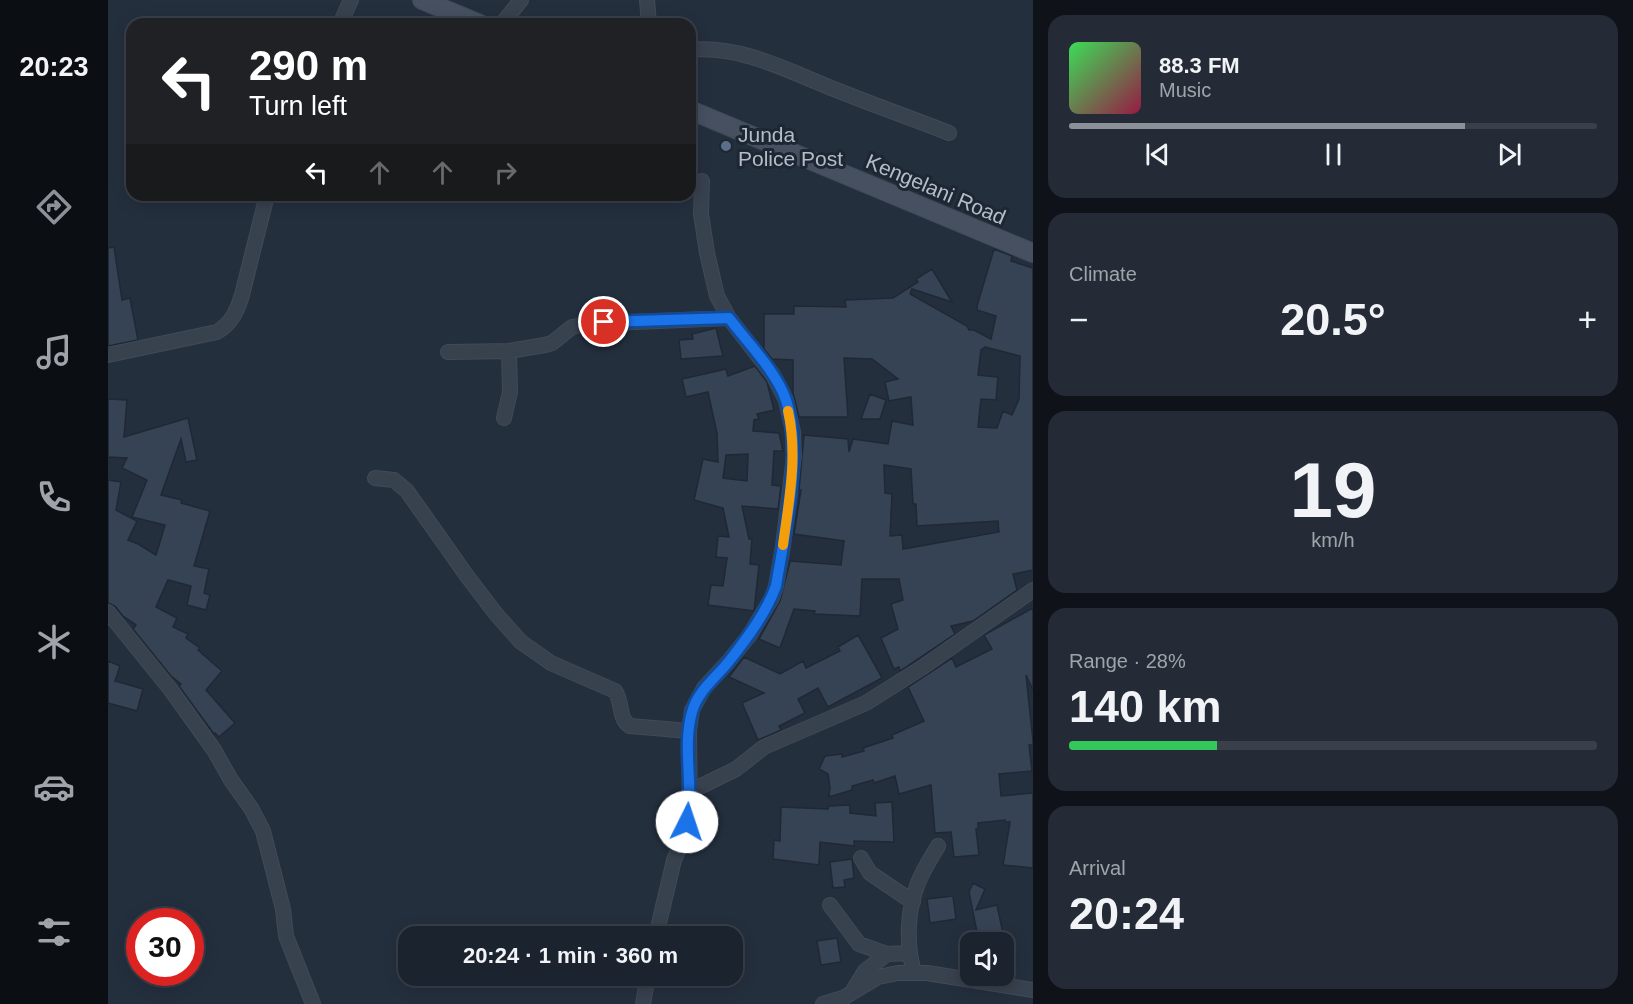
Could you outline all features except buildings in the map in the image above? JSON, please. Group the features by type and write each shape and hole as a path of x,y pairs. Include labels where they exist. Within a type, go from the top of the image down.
{"main road":[{"path":"422,0 466,18"},
{"name":"Kengelani Road","path":"696,113 1033,253"}],"street":[{"path":"343,18 351,0"},
{"path":"507,18 522,0"},
{"path":"647,0 648,18"},
{"path":"696,50 728,51 764,61 949,133"},
{"path":"658,926 674,860 685,835 690,809 689,731 693,710 704,688 749,636 774,592 783,546 794,456 793,432 786,400 773,375 729,318 717,296 701,214 702,181"},
{"path":"108,355 217,332 229,324 238,309 266,201"},
{"path":"448,352 509,351 549,344 567,330 579,325 604,322 729,318"},
{"path":"504,418 510,392 509,351"},
{"path":"375,478 394,480 407,490 467,576 521,642 551,663 615,691 619,697 623,719 630,726 689,731"},
{"path":"689,792 736,769 764,747 866,703 923,667 1033,590"},
{"path":"108,612 176,698 251,808 263,831 283,909 286,936 313,1004"},
{"path":"914,972 909,953 913,902 917,885 938,846"},
{"path":"861,858 870,873 913,902"},
{"path":"830,905 859,944 865,971"},
{"path":"859,944 887,954 909,953"},
{"path":"853,992 865,971 887,954"},
{"path":"823,1004 843,998 888,974 914,972 1033,990"},
{"path":"643,1004 646,986"}],"slow traffic":[{"path":"783,545 794,456 793,432 788,411"}],"place":[{"name":"Junda Police Post","path":"726,146"}],"route":[{"path":"604,322 729,318 778,383 786,400 793,432 794,456 776,586 772,598 749,636 704,688 693,710 689,731 690,809 687,822"}]}
